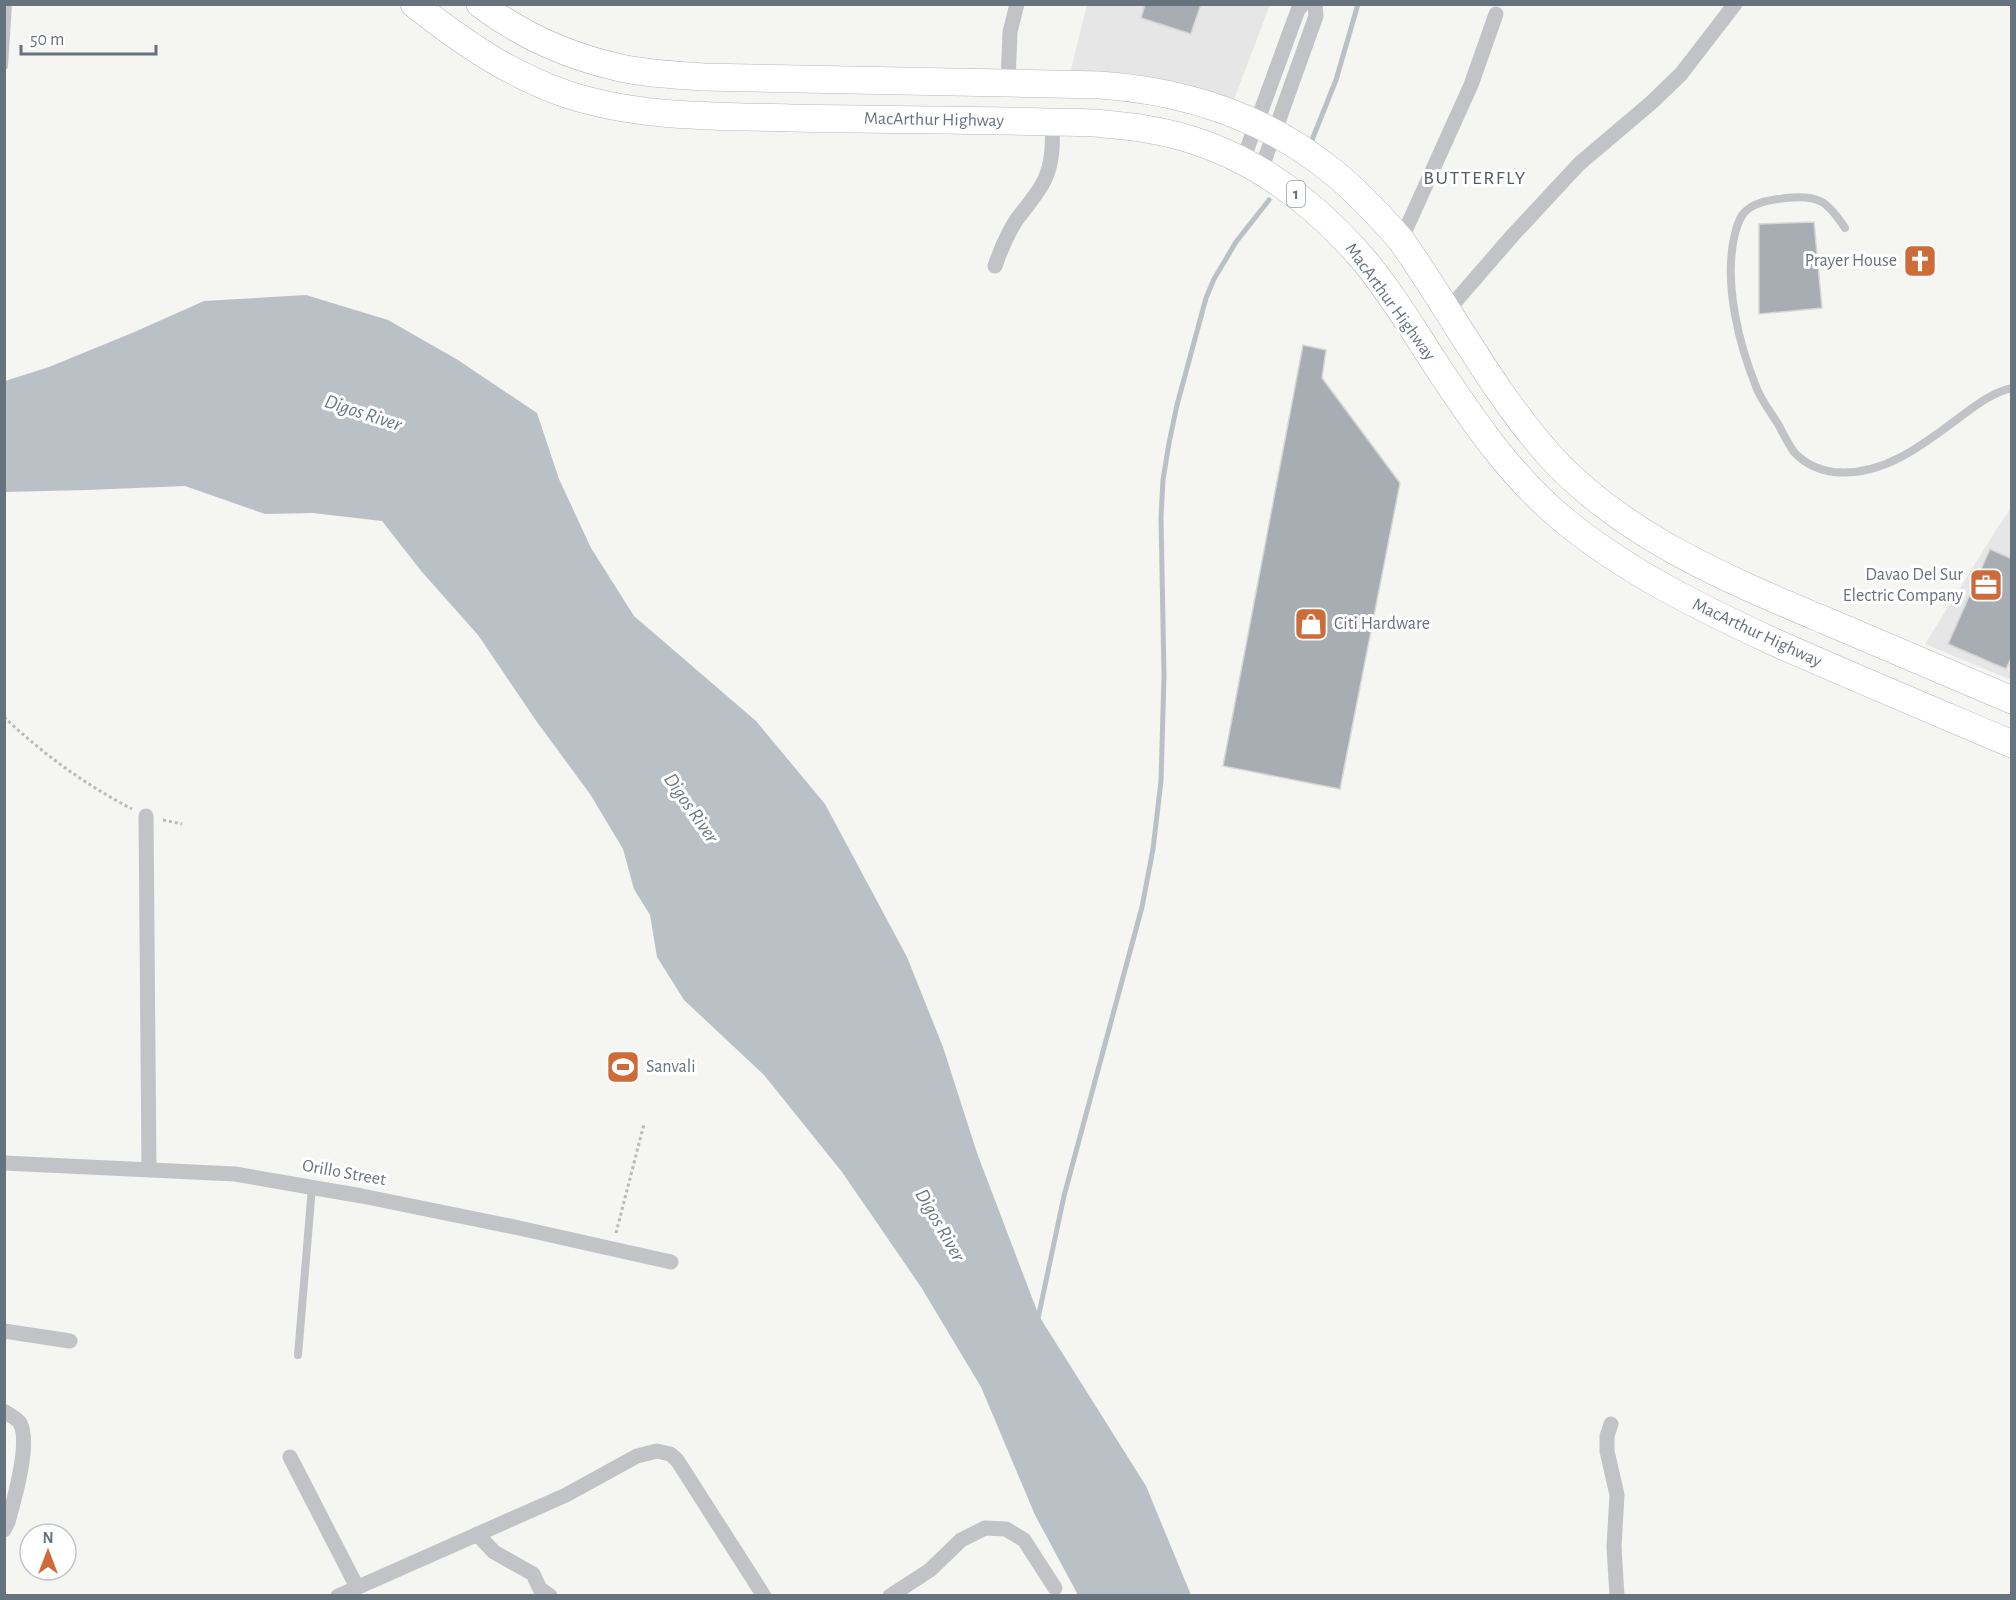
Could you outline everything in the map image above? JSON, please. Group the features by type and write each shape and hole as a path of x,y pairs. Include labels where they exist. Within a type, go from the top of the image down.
{"highway":[{"name":"MacArthur Highway","path":"414,4 471,48 522,76 566,94 645,112 731,116 1095,123 1148,129 1188,139 1252,165 1314,209 1364,261 1492,447 1524,484 1565,521 1647,579 1692,603 1824,664 2012,744"},
{"name":"MacArthur Highway","path":"480,4 538,40 620,68 703,77 1100,85 1149,90 1221,109 1264,127 1334,172 1365,200 1401,240 1509,403 1532,433 1551,456 1579,483 1612,509 1663,544 1723,577 2012,700"}],"street":[{"path":"1008,82 1010,32 1017,4"},
{"path":"1252,165 1298,10 1303,4"},
{"path":"1264,127 1316,16 1314,4"},
{"path":"1447,311 1513,234 1579,164 1652,102 1681,74 1735,4"},
{"path":"1401,240 1471,85 1496,14"},
{"path":"995,266 1016,221 1044,182 1053,144 1052,122"},
{"path":"146,816 149,1169"},
{"name":"Orillo Street","path":"4,1163 235,1174 497,1223 671,1263"},
{"path":"4,1331 70,1341"},
{"path":"4,1411 19,1422 24,1437 21,1472 4,1530"},
{"path":"1611,1424 1607,1436 1607,1451 1617,1495 1614,1547 1617,1596"},
{"path":"338,1596 566,1495 637,1456 650,1452 670,1454 681,1465 764,1596"},
{"path":"290,1457 357,1587"},
{"path":"890,1596 930,1570 960,1540 985,1528 1006,1528 1024,1540 1055,1588"},
{"path":"477,1534 494,1552 533,1574 540,1589 550,1596"}],"lane":[{"path":"4,66 8,4"},
{"path":"1845,228 1831,207 1815,199 1793,198 1764,201 1745,210 1737,226 1731,251 1730,282 1739,332 1757,390 1794,451 1808,464 1833,472 1852,472 1884,465 1919,447 1979,403 2012,388"},
{"path":"298,1355 312,1187"}],"path":[{"path":"4,717 54,761 85,782 146,816 182,824"},
{"path":"612,1250 644,1124"}],"shaded area":[{"path":"1087,5 1270,5 1231,107 1069,78"},
{"name":"Davao Del Sur Electric Company","path":"2011,508 2011,680 1925,644"}],"water":[{"name":"Digos River","path":"306,295 388,320 458,360 537,413 559,479 591,548 634,616 756,721 825,804 907,957 943,1047 977,1153 1039,1316 1146,1486 1191,1595 1078,1595 1035,1515 981,1387 921,1287 842,1172 764,1075 684,1000 657,957 650,915 634,889 623,849 590,794 537,722 478,635 422,572 382,521 313,513 265,514 185,486 5,492 5,381 49,367 204,301"}],"building":[{"path":"1145,4 1201,4 1191,34 1141,18"},
{"path":"1814,222 1822,308 1759,314 1759,224"},
{"name":"Citi Hardware","path":"1303,345 1326,350 1322,378 1400,483 1340,789 1223,766"},
{"name":"Davao Del Sur Electric Company","path":"1990,549 2012,559 2012,656 2006,669 1948,644"}],"waterway":[{"path":"1312,140 1336,80 1358,4"},
{"path":"1037,1323 1064,1196 1142,907 1153,849 1161,781 1164,676 1161,517 1163,480 1169,443 1206,298 1214,279 1236,242 1269,200"}],"place":[{"name":"Prayer House","path":"1920,261"},
{"name":"Davao Del Sur Electric Company","path":"1986,585"},
{"name":"Citi Hardware","path":"1311,624"},
{"name":"Sanvali","path":"623,1067"}],"district":[{"name":"BUTTERFLY","path":"1475,178"}]}
